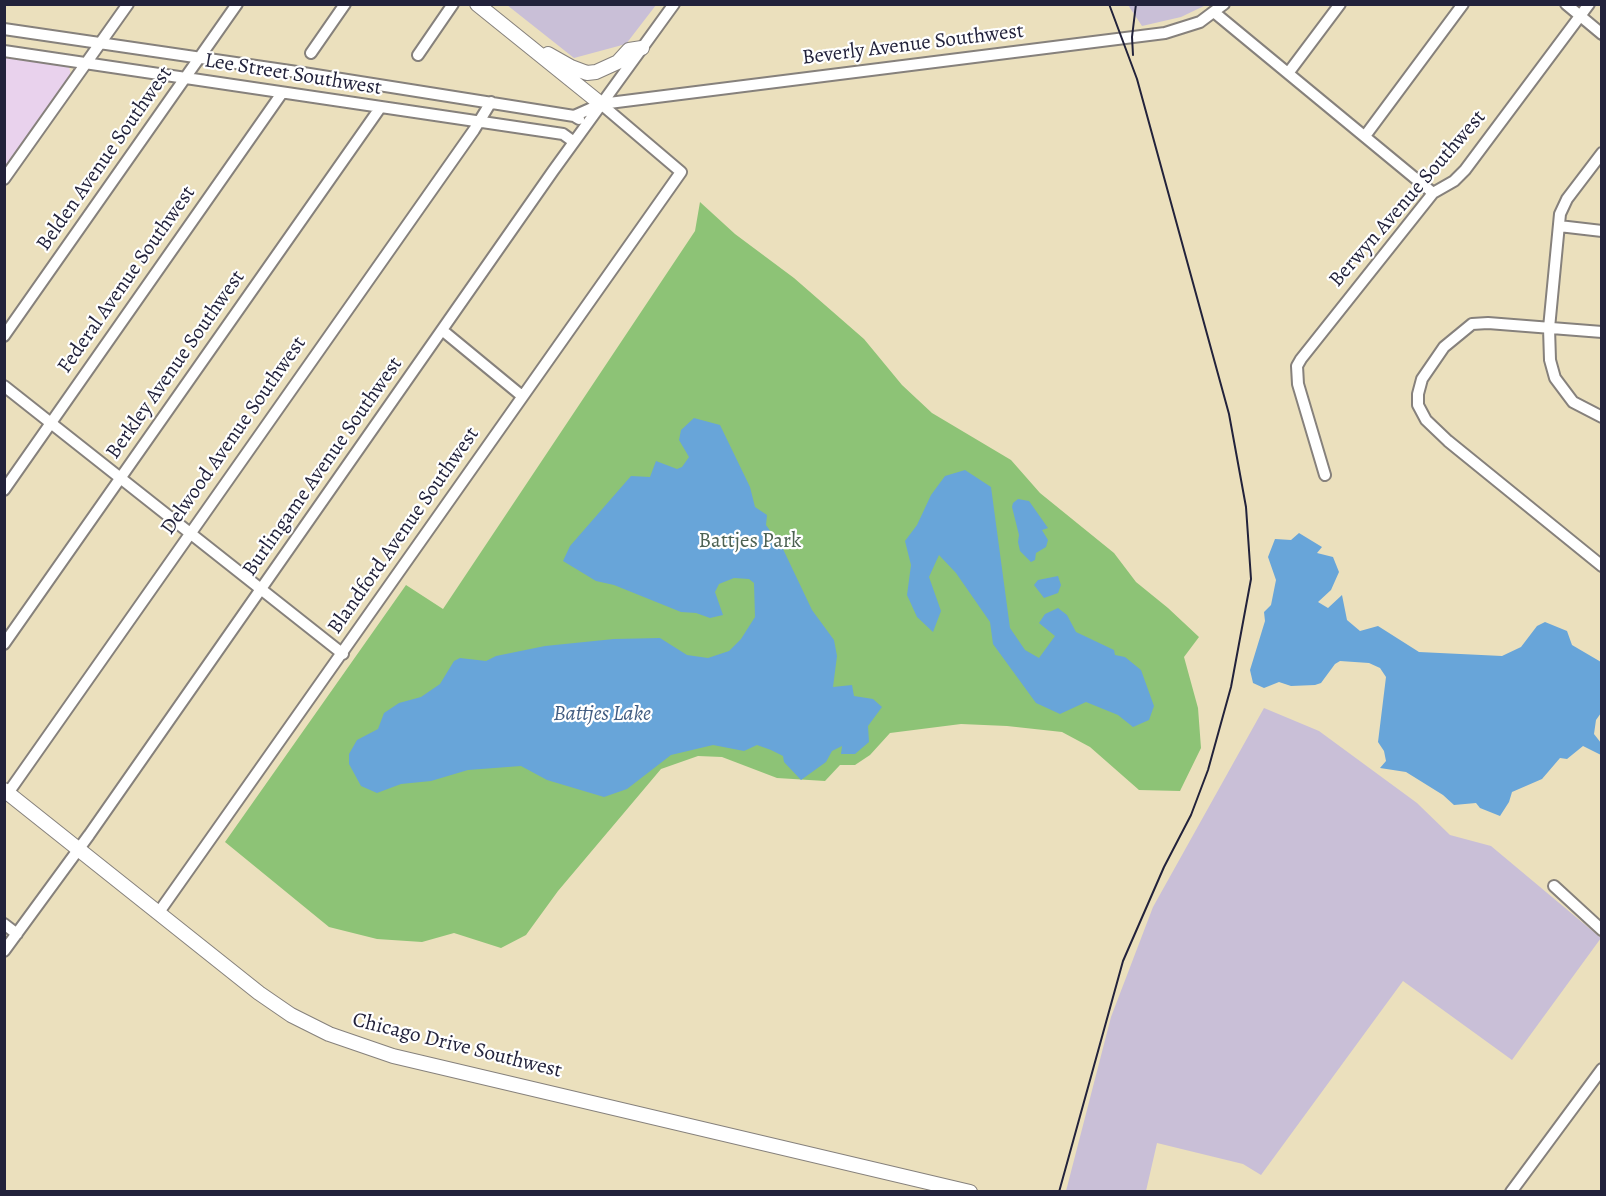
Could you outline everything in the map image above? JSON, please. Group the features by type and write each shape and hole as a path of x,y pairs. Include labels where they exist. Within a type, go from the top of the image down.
{"main road":[{"path":"477,4 600,104"},
{"path":"527,45 587,73 607,69 629,50 642,48"},
{"name":"Chicago Drive Southwest","path":"6,791 271,1002 303,1022 351,1043 413,1060 970,1191"}],"street":[{"path":"4,179 128,4"},
{"name":"Belden Avenue Southwest","path":"4,336 237,4"},
{"path":"311,53 345,4"},
{"path":"418,55 453,4"},
{"name":"Burlingame Avenue Southwest","path":"4,951 80,849 600,104 674,4"},
{"name":"Beverly Avenue Southwest","path":"600,104 1166,33 1183,29 1215,13 1224,4"},
{"path":"1289,72 1340,4"},
{"path":"1365,136 1463,4"},
{"path":"1566,4 1602,34"},
{"name":"Berwyn Avenue Southwest","path":"1325,475 1297,374 1301,358 1433,193 1454,181 1465,170 1589,4"},
{"path":"1215,13 1433,193"},
{"name":"Lee Street Southwest","path":"4,29 491,102 574,116 587,125"},
{"name":"Lee Street Southwest","path":"4,51 563,134 574,142"},
{"name":"Federal Avenue Southwest","path":"4,490 282,93"},
{"name":"Delwood Avenue Southwest","path":"6,791 479,123 491,102"},
{"path":"574,116 600,104"},
{"name":"Blandford Avenue Southwest","path":"159,912 681,172 600,104"},
{"name":"Berkley Avenue Southwest","path":"4,644 380,108"},
{"path":"1602,153 1568,199 1560,214 1549,328 1550,360 1558,384 1573,402 1602,417"},
{"path":"1559,226 1602,231"},
{"path":"1602,332 1488,323 1472,324 1457,334 1433,362 1422,380 1418,394 1418,405 1426,420 1448,441 1602,566"},
{"path":"442,330 522,396"},
{"path":"4,386 343,654"},
{"path":"1554,886 1602,930"},
{"path":"4,924 17,934"},
{"path":"1511,1191 1602,1069"}],"shaded area":[{"path":"507,5 656,5 626,44 574,58"},
{"path":"1128,5 1206,5 1181,17 1142,26"},
{"path":"5,56 69,66 71,77 5,171"},
{"path":"1264,708 1319,731 1417,803 1450,835 1491,846 1601,938 1512,1060 1403,981 1261,1175 1243,1164 1157,1143 1146,1191 1066,1191 1111,1017 1153,907"}],"green space":[{"name":"Battjes Park","path":"700,202 735,234 794,278 864,339 902,385 932,413 1011,460 1040,493 1114,553 1136,582 1199,637 1184,657 1198,708 1201,748 1180,791 1139,790 1090,747 1062,732 1007,726 961,724 890,733 870,755 855,765 840,765 825,781 777,778 722,757 698,756 661,769 558,891 526,935 501,948 454,933 422,942 377,939 329,927 225,842 406,585 443,609 695,231"}],"water":[{"name":"Battjes Lake","path":"694,418 720,425 750,487 755,507 767,515 766,525 783,549 812,610 834,640 837,656 833,687 852,685 854,696 873,699 882,707 868,726 869,742 855,754 841,754 842,746 832,751 826,762 801,780 784,762 783,756 771,750 757,745 744,751 713,745 671,755 627,789 604,797 547,780 521,766 468,770 431,781 401,784 377,793 361,786 349,764 349,754 357,740 378,729 384,713 399,703 421,697 440,684 454,661 460,658 486,661 496,656 545,646 614,639 660,638 687,655 708,658 729,651 741,639 755,617 754,583 749,579 734,578 719,584 715,592 723,615 710,618 696,613 681,612 614,585 596,581 563,561 570,546 631,476 650,477 656,461 677,469 682,467 689,457 679,440 681,430"},
{"path":"965,470 991,487 1010,628 1025,650 1039,658 1055,636 1039,623 1045,614 1058,608 1067,615 1076,632 1114,650 1115,655 1125,657 1141,670 1154,706 1149,720 1133,727 1118,715 1086,702 1060,714 1036,703 993,644 990,622 956,573 939,555 929,577 941,611 933,632 917,617 907,595 911,565 905,541 917,525 931,495 945,476"},
{"path":"1018,499 1029,501 1048,528 1042,530 1048,540 1046,547 1036,553 1035,560 1031,562 1020,551 1018,542 1019,535 1012,507"},
{"path":"1299,533 1322,547 1317,553 1333,557 1339,572 1331,590 1318,602 1328,608 1342,595 1347,620 1360,631 1378,626 1419,652 1502,656 1521,647 1537,626 1545,622 1567,631 1572,645 1601,662 1601,713 1596,720 1594,734 1601,743 1601,755 1583,746 1567,759 1560,758 1542,779 1512,792 1500,816 1480,808 1476,803 1454,805 1443,795 1406,772 1380,768 1386,761 1384,751 1378,742 1386,677 1380,668 1369,663 1340,661 1335,664 1321,683 1315,685 1291,686 1279,682 1264,688 1253,683 1250,670 1265,621 1264,612 1271,605 1276,580 1268,557 1275,539 1291,540"},
{"path":"1058,576 1061,585 1058,593 1044,598 1034,585 1038,580"}],"railway":[{"path":"1059,1192 1123,961 1164,867 1191,815 1208,770 1231,687 1251,579 1246,507 1229,414 1137,79 1109,4"},
{"path":"1133,55 1132,37 1136,4"}]}
